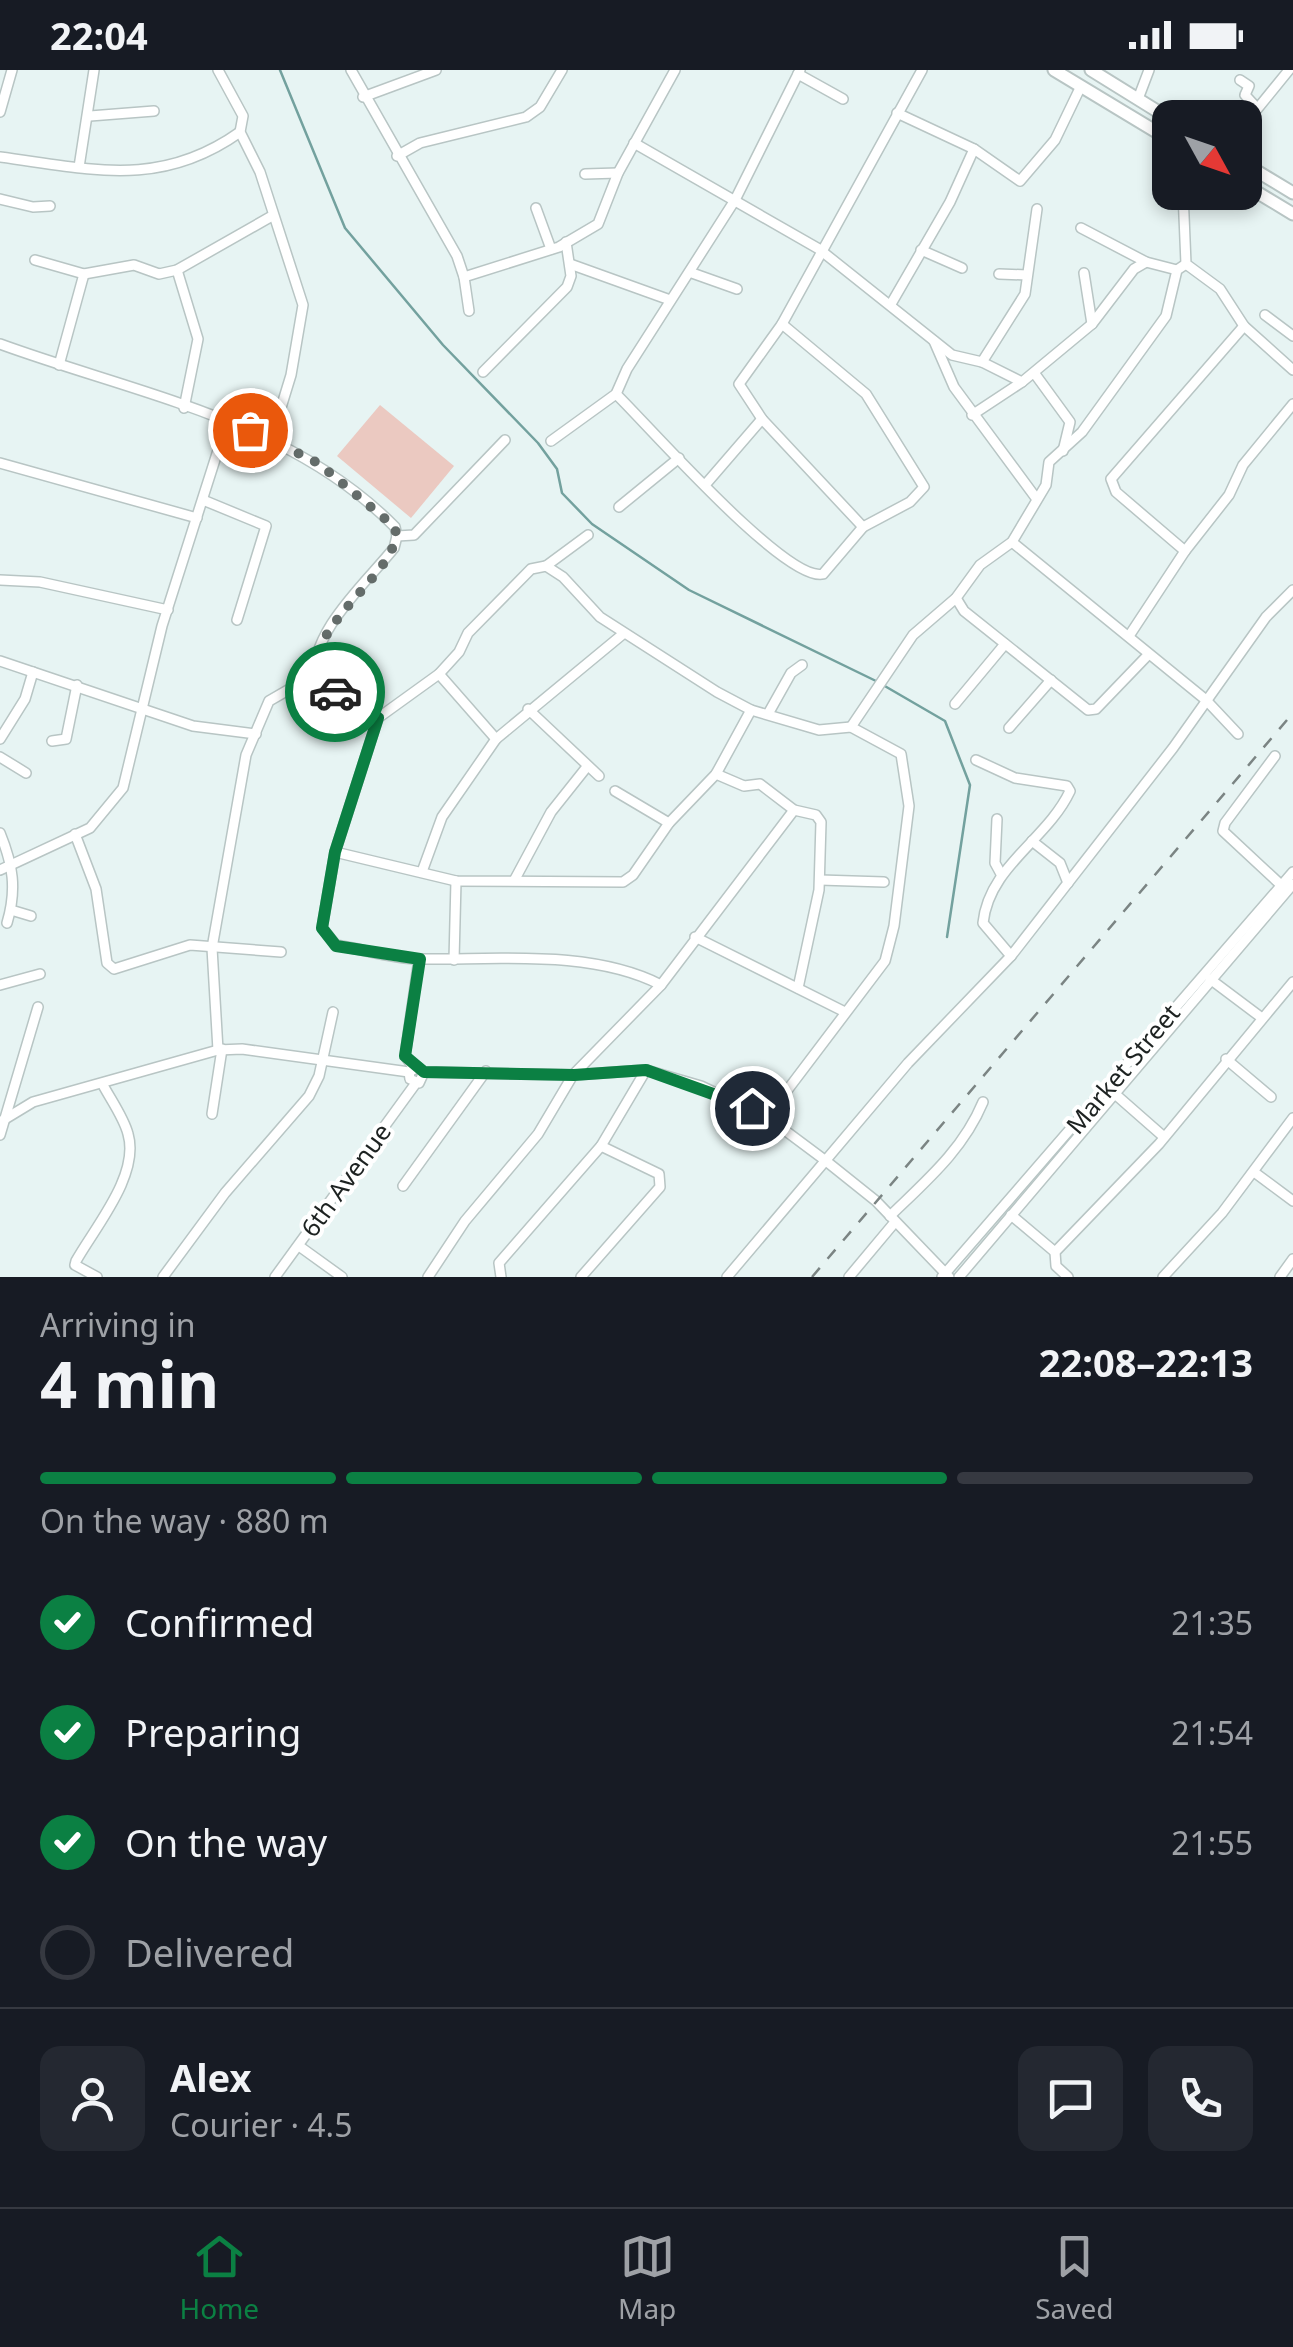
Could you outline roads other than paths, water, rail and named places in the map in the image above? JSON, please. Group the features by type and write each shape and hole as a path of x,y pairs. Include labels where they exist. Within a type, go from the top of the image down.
{"main road":[{"path":"1054,70 1152,129"},
{"path":"1091,70 1152,108"},
{"path":"1262,175 1293,194"},
{"path":"1262,195 1293,214"}],"street":[{"path":"0,112 12,70"},
{"path":"79,168 90,116 94,70"},
{"path":"218,70 242,116 240,132 260,172 272,216 298,278 303,305 291,375 272,438"},
{"path":"351,70 362,97 457,256 469,311"},
{"path":"362,97 413,73 436,70"},
{"path":"397,156 420,142 526,117 540,107 562,70"},
{"path":"464,277 551,249 598,224 618,174 675,70"},
{"path":"863,527 762,419 740,388 740,380 782,324 922,70"},
{"path":"1138,99 1149,70"},
{"path":"1262,101 1289,70"},
{"path":"550,441 616,394 734,200 799,72 843,100"},
{"path":"1240,80 1249,86 1244,95 1249,100"},
{"path":"898,114 974,149 1024,180 1058,135 1081,86"},
{"path":"90,116 154,112"},
{"path":"0,157 136,172 167,168 209,154 240,132"},
{"path":"634,143 696,183 820,249 960,360 982,362 1022,382"},
{"path":"891,304 974,149"},
{"path":"584,174 618,174"},
{"path":"0,198 33,208 50,206"},
{"path":"536,208 551,249"},
{"path":"982,362 1017,312 1028,275 1038,209"},
{"path":"852,727 881,676 920,627 956,598 980,564 1012,542 1046,485 1050,462 1082,432 1166,316 1188,242 1185,210"},
{"path":"35,260 84,274 134,265 159,274 177,270 272,216"},
{"path":"1081,228 1146,262 1182,267 1220,288 1244,326 1293,370"},
{"path":"483,372 566,287 570,264 566,242"},
{"path":"921,250 962,268"},
{"path":"972,414 1035,374 1092,324 1134,269 1146,262"},
{"path":"570,264 670,300"},
{"path":"177,270 198,340 184,408"},
{"path":"692,272 737,289"},
{"path":"58,365 84,274"},
{"path":"1000,274 1028,275"},
{"path":"1084,274 1092,324"},
{"path":"1264,315 1293,336"},
{"path":"616,394 740,523 815,576 823,574 863,527 920,495 923,483 866,394 782,324"},
{"path":"1185,551 1116,492 1112,479 1244,326"},
{"path":"933,339 954,388 1036,498"},
{"path":"0,344 272,438 343,480 395,527 394,548 330,629 316,660 315,681"},
{"path":"1035,374 1070,422 1063,451"},
{"path":"1129,636 1185,551 1229,495 1243,464 1293,404"},
{"path":"705,485 762,419"},
{"path":"0,870 90,828 124,788 168,610 227,422"},
{"path":"397,536 414,535 505,440"},
{"path":"619,506 680,458"},
{"path":"0,463 197,518"},
{"path":"202,500 266,526 237,620"},
{"path":"588,535 546,566 531,569 468,633 459,652 439,674 378,718 335,852 322,928 336,946 420,959 536,960 633,971 660,985"},
{"path":"1012,542 1129,636 1147,656 1206,700 1238,734"},
{"path":"546,566 563,577 582,602 623,634 751,710 820,730 852,727 901,754 909,806 894,926 885,961 768,1117"},
{"path":"0,580 40,582 168,610"},
{"path":"727,1277 908,1063 1011,956 1266,617 1293,590"},
{"path":"956,598 1006,644 1093,712 1147,656"},
{"path":"1114,624 1140,619"},
{"path":"423,869 442,817 496,739 623,634"},
{"path":"955,704 1006,644"},
{"path":"0,661 193,726 256,734"},
{"path":"768,714 791,673 802,665"},
{"path":"0,739 25,698 32,672"},
{"path":"439,674 496,739"},
{"path":"212,1114 220,1050 212,948 246,755 269,702 308,679 378,718"},
{"path":"1009,728 1051,680"},
{"path":"52,741 66,740 77,686"},
{"path":"528,709 586,768 599,776"},
{"path":"335,852 423,869 456,880 623,882 648,856 669,823 716,774 751,710"},
{"path":"1275,756 1225,823 1224,831 1281,885"},
{"path":"0,757 26,773"},
{"path":"976,760 1009,776 1069,788 1069,796 1001,874 982,923 1011,956"},
{"path":"515,879 551,812 586,768"},
{"path":"716,774 744,786 760,784 794,810 816,815 822,822 820,880 798,988"},
{"path":"615,792 669,823"},
{"path":"428,1277 465,1222 538,1134 574,1075 660,985 794,810"},
{"path":"997,819 995,863 1001,874"},
{"path":"0,833 12,864 7,924"},
{"path":"75,834 96,889 110,967 119,970 190,946 281,952"},
{"path":"1032,841 1060,863 1080,867"},
{"path":"1060,863 1068,883"},
{"name":"Market Street","path":"947,1274 1293,872"},
{"path":"454,960 456,880"},
{"path":"820,880 884,882"},
{"name":"Market Street","path":"959,1277 1293,884"},
{"path":"11,910 31,916"},
{"path":"695,937 845,1012"},
{"path":"416,1071 405,1056 420,959"},
{"path":"0,985 40,974"},
{"path":"1210,979 1262,1018"},
{"path":"1068,1277 1053,1260 1055,1252 1164,1137 1293,982"},
{"path":"0,1136 38,1007"},
{"path":"163,1277 225,1194 309,1096 332,1012"},
{"path":"2,1121 34,1102 220,1050 416,1071 574,1075 646,1070 701,1086 768,1117 893,1219 947,1274"},
{"path":"1226,1059 1271,1097"},
{"path":"501,1277 499,1263 601,1146 646,1070"},
{"name":"6th Avenue","path":"276,1277 416,1083 410,1080 416,1071"},
{"path":"403,1186 486,1071"},
{"path":"97,1277 79,1268 76,1261 124,1177 130,1153 128,1134 103,1085"},
{"path":"1115,1094 1164,1137"},
{"path":"849,1277 893,1219 965,1138 983,1102"},
{"path":"1164,1277 1254,1172 1293,1118"},
{"path":"581,1277 660,1187 659,1174 601,1146"},
{"path":"1254,1172 1293,1201"},
{"path":"1011,1215 1055,1252"},
{"path":"300,1246 342,1277"},
{"path":"1280,1277 1293,1259"}],"waterway":[{"path":"280,70 345,228 443,345 538,443 557,469 562,493 592,524 689,590 876,681"},
{"path":"883,685 945,721 970,785 947,937"}],"railway":[{"path":"812,1277 1293,713"}]}
